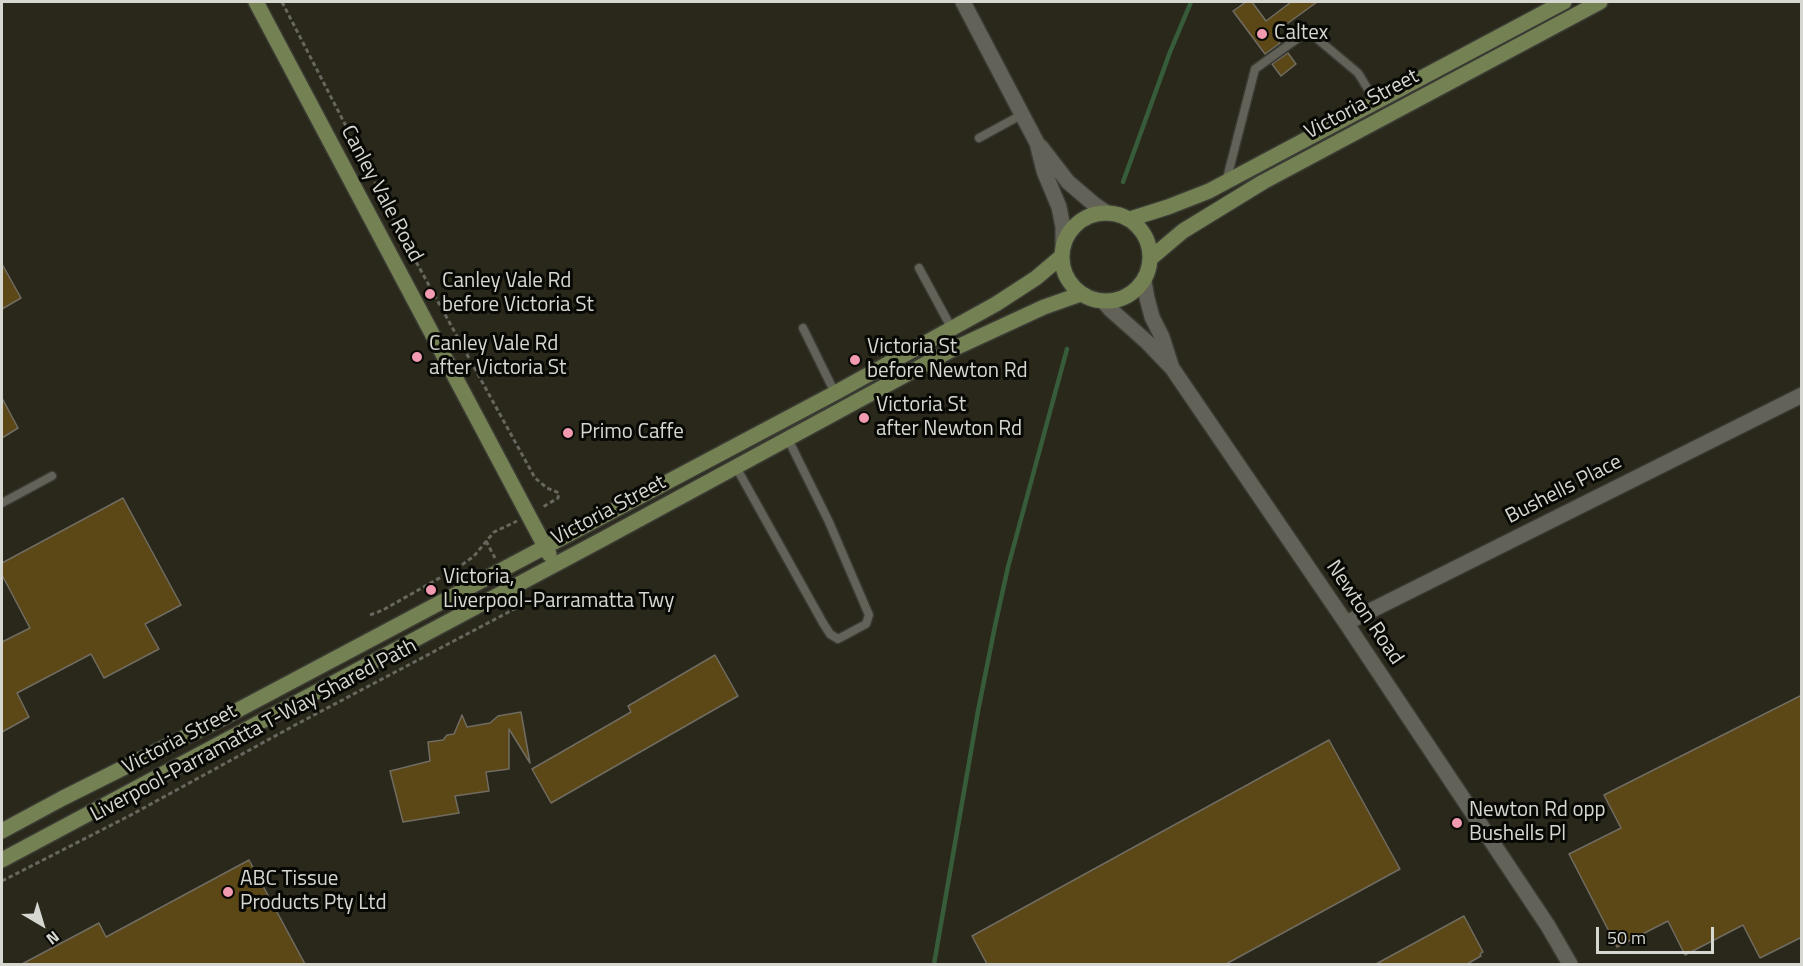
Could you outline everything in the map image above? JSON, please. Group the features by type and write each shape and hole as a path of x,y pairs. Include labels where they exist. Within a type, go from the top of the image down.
{"main road":[{"name":"Canley Vale Road","path":"256,2 555,564"},
{"name":"Victoria Street","path":"1130,219 1168,207 1226,182 1564,2"},
{"name":"Victoria Street","path":"1151,258 1183,231 1263,182 1600,2"},
{"path":"1095,214 1119,214 1130,219 1149,243 1151,258 1144,281 1126,297 1115,301 1104,302 1081,294 1071,284 1064,271 1063,251 1074,226 1095,214"},
{"name":"Victoria Street","path":"2,831 223,718 835,393 952,329 1036,278 1063,251"},
{"name":"Victoria Street","path":"2,861 953,349 1002,325 1081,294"}],"street":[{"path":"963,2 1037,143 1044,171 1059,207 1063,227 1063,251"},
{"path":"1037,143 1068,182 1107,213"},
{"path":"1144,281 1152,317 1162,337 1172,368"},
{"name":"Newton Road","path":"1104,302 1172,368 1346,623 1548,926 1570,964"},
{"name":"Bushells Place","path":"1346,623 1802,395"}],"lane":[{"path":"1226,182 1255,69 1308,31 1358,73 1376,102"},
{"path":"979,138 1023,114"},
{"path":"919,268 952,329"},
{"path":"803,328 835,393"},
{"path":"736,467 830,634 838,639 866,624 869,615 829,522 788,439"},
{"path":"2,503 52,476"}],"path":[{"path":"282,2 414,258 535,478 547,488 559,493 558,498"},
{"path":"370,615 459,567 474,556 494,532"},
{"name":"Liverpool-Parramatta T-Way Shared Path","path":"2,881 129,816 520,606"}],"shaded area":[{"path":"2,2 1801,2 1801,964 2,964"}],"building":[{"path":"1246,2 1252,2 1266,21 1291,2 1317,2 1273,34 1280,43 1265,54 1233,11"},
{"path":"1288,53 1296,64 1281,76 1272,64"},
{"path":"2,264 21,298 2,309"},
{"path":"2,398 18,428 2,438"},
{"path":"123,498 181,605 145,624 159,649 104,678 91,654 17,693 29,717 2,732 2,642 30,628 2,575 2,563"},
{"path":"715,655 738,696 551,803 532,769 631,712 628,706"},
{"path":"1802,695 1802,937 1760,958 1743,925 1685,955 1668,921 1617,947 1569,854 1621,828 1604,795"},
{"path":"521,712 530,763 509,729 509,769 486,772 489,791 455,796 459,813 403,822 390,771 430,761 428,742 443,740 447,735 454,734 462,715 467,727 490,723 498,716"},
{"path":"1329,740 1400,869 1226,964 987,964 972,936"},
{"name":"ABC Tissue Products Pty Ltd","path":"249,860 305,964 22,964 99,923 106,937"},
{"path":"1464,916 1483,952 1481,956 1467,964 1376,964"}],"waterway":[{"path":"1123,182 1170,52 1191,2"},
{"path":"934,964 995,626 1008,567 1067,349"}],"place":[{"name":"Caltex","path":"1262,34"},
{"name":"Canley Vale Rd before Victoria St","path":"430,294"},
{"name":"Canley Vale Rd after Victoria St","path":"417,357"},
{"name":"Victoria St before Newton Rd","path":"855,360"},
{"name":"Victoria St after Newton Rd","path":"864,418"},
{"name":"Primo Caffe","path":"568,433"},
{"name":"Victoria, Liverpool-Parramatta Twy","path":"431,590"},
{"name":"Newton Rd opp Bushells Pl","path":"1457,823"},
{"name":"ABC Tissue Products Pty Ltd","path":"228,892"}]}
